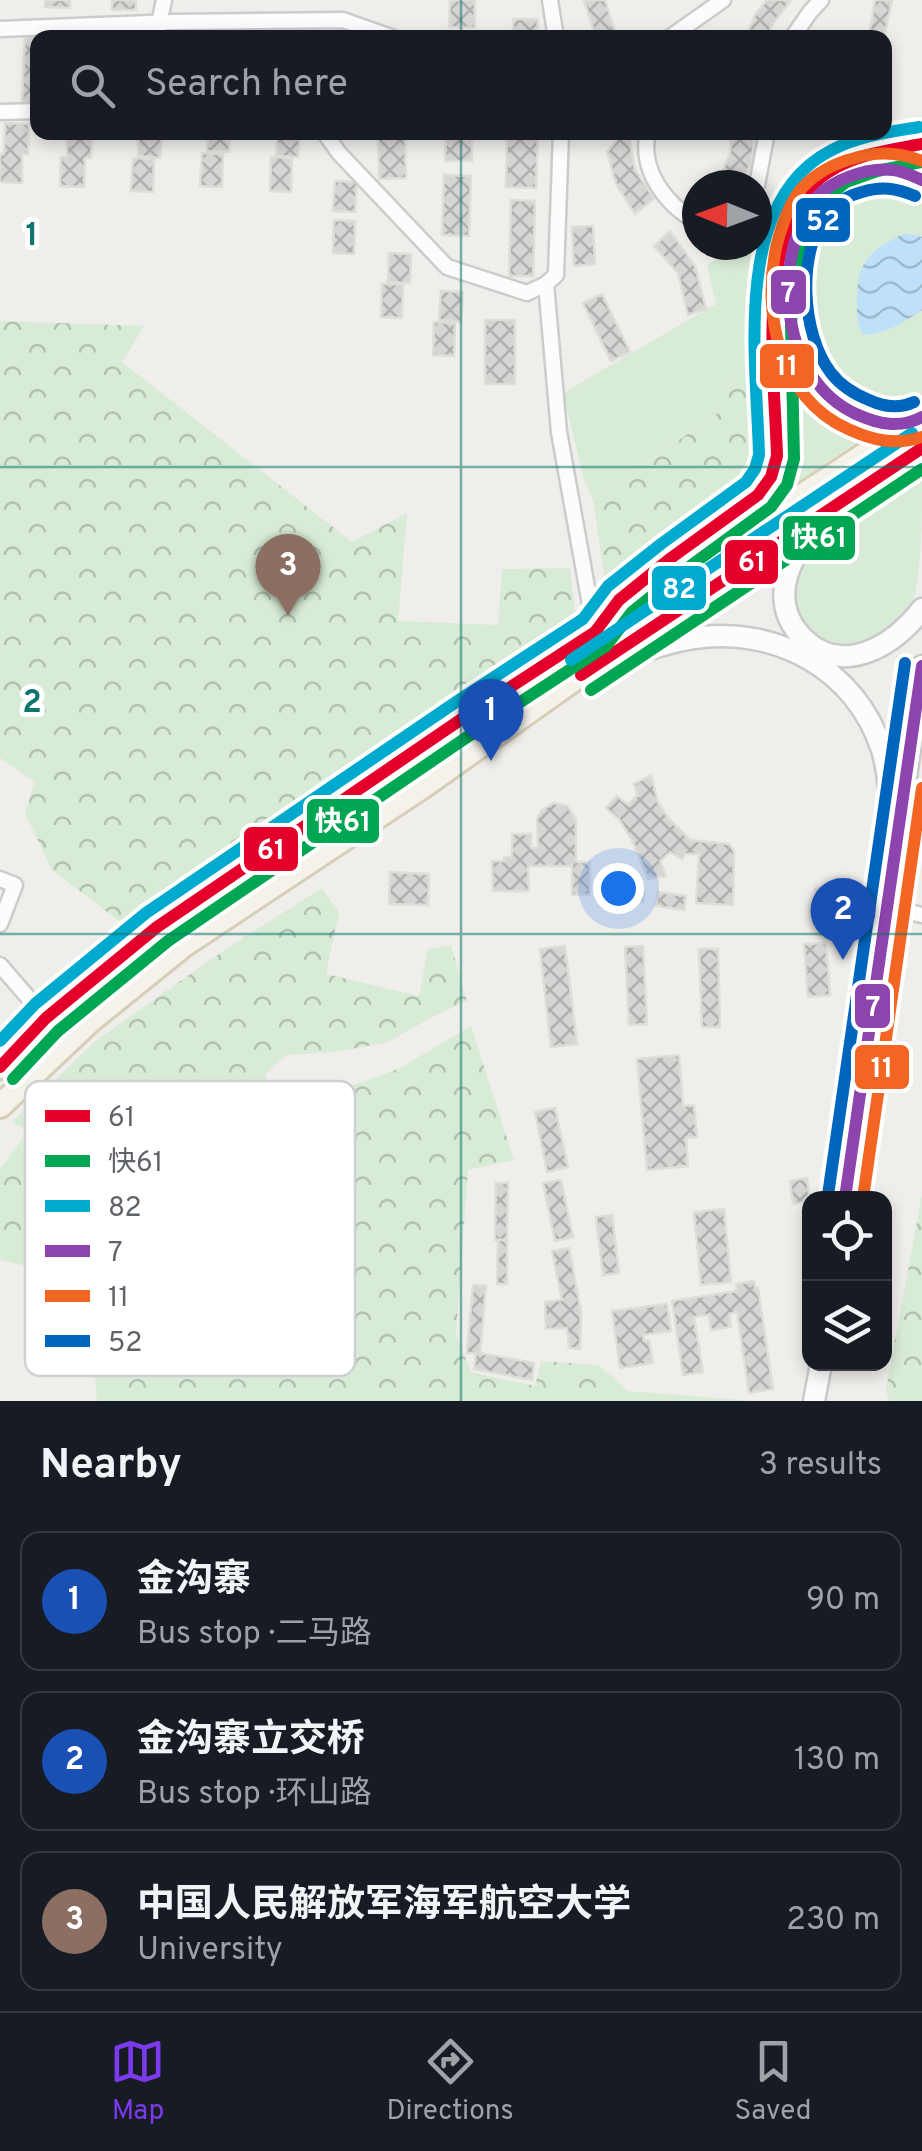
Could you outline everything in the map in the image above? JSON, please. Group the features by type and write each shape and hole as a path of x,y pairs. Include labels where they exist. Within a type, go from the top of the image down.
{"main road":[{"path":"595,632 619,600 758,495 775,470 774,302 786,228 801,197 829,171 851,160 922,144"},
{"path":"917,420 874,421 834,404 822,391 798,348 788,291 799,233 812,202 858,174 887,170 922,180"},
{"path":"0,1067 46,1018 157,927 466,716 917,420"},
{"path":"26,1081 90,1021 184,946 426,785 593,666 914,454"},
{"path":"822,514 790,565 784,600 788,619 813,648 849,658 871,651 910,625 922,608"},
{"path":"593,666 690,638 734,636 784,646 826,668 871,724 883,751 889,788 892,864"},
{"path":"846,1191 892,864 918,719 922,666"},
{"path":"292,835 310,861"},
{"path":"0,1106 25,1082"},
{"path":"814,1401 820,1371"}],"street":[{"path":"158,30 164,0"},
{"path":"550,0 555,30"},
{"path":"680,30 723,0"},
{"path":"798,30 822,0"},
{"path":"0,29 158,30 343,20 371,30"},
{"path":"0,112 30,111"},
{"path":"330,140 447,267 527,293 556,275 562,140"},
{"path":"646,140 649,168 661,193 682,210"},
{"path":"760,170 765,140"},
{"path":"546,284 559,432 595,632"},
{"path":"0,879 15,885 0,924"},
{"path":"886,907 922,915"},
{"path":"0,965 46,1018"}],"green space":[{"path":"877,177 922,188 922,395 902,400 869,397 846,385 829,368 816,347 805,296 811,245 828,203 845,188"},
{"path":"714,260 757,260 748,378 727,387 723,409 593,500 563,393 716,304 707,265"},
{"path":"780,317 807,390 831,412 873,431 766,503 775,487"},
{"path":"0,321 144,326 122,362 352,542 407,513 398,621 498,625 502,569 570,568 576,621 119,921 52,870 25,813 35,782 0,758"},
{"path":"767,365 766,447 757,479 737,501 606,587 593,500 722,410 725,390"},
{"path":"922,480 919,567 908,610 885,635 870,642 838,646 822,640 808,630 795,608 794,589 801,563 841,528"},
{"path":"322,888 339,912 326,974 419,996 428,949 451,945 467,1001 388,1042 336,1052 287,1055 265,1074 268,1081 54,1081 94,1042 223,951"},
{"path":"471,1026 514,1160 468,1170 456,1334 471,1372 535,1386 541,1361 599,1365 628,1391 754,1401 97,1401 95,1376 355,1376 355,1085 400,1068"},
{"path":"25,1109 25,1129 12,1122"},
{"path":"25,1135 25,1266 0,1260 0,1169"},
{"path":"922,1195 922,1401 889,1401 886,1389"}],"water":[{"path":"904,234 922,237 922,310 887,330 864,335 857,312 862,268 873,252"}],"building":[{"path":"46,0 70,0 70,8 45,7"},
{"path":"112,0 136,0 136,10 112,10"},
{"path":"450,0 475,0 475,28 449,27"},
{"path":"584,0 605,0 614,30 593,30"},
{"path":"767,0 791,0 770,30 749,30"},
{"path":"875,0 892,0 886,30 870,30"},
{"path":"513,19 538,19 537,30 513,30"},
{"path":"25,34 30,34 30,102 22,102"},
{"path":"5,123 29,124 28,154 22,154 22,183 0,182"},
{"path":"67,140 92,140 91,158 85,158 84,187 60,186 61,157 67,157"},
{"path":"139,140 161,140 160,158 138,156"},
{"path":"208,140 230,140 229,152 207,151"},
{"path":"277,140 299,140 298,157 276,156"},
{"path":"378,140 405,140 406,178 379,179"},
{"path":"446,140 472,140 472,161 445,161"},
{"path":"507,140 538,140 536,188 506,187"},
{"path":"617,140 630,140 635,170 654,198 635,214 616,184 607,152"},
{"path":"731,140 753,140 748,170 723,170"},
{"path":"202,153 223,154 222,187 200,186"},
{"path":"271,157 292,158 291,192 270,191"},
{"path":"133,158 154,159 153,192 131,191"},
{"path":"444,175 471,176 469,236 442,235"},
{"path":"335,181 357,182 355,212 333,211"},
{"path":"511,200 535,201 533,276 509,276"},
{"path":"334,220 355,221 354,254 333,253"},
{"path":"593,226 595,264 574,266 572,227"},
{"path":"670,231 682,248 682,260 691,260 695,266 706,309 688,315 678,273 654,246"},
{"path":"389,253 411,254 410,283 388,282"},
{"path":"382,284 403,284 402,318 381,317"},
{"path":"441,291 463,292 461,322 439,320"},
{"path":"602,294 630,352 611,361 583,303"},
{"path":"485,320 515,320 515,384 485,384"},
{"path":"434,322 455,323 454,356 433,355"},
{"path":"651,775 658,802 690,840 729,844 734,851 733,905 696,903 699,854 685,854 682,859 670,852 660,861 666,876 648,879 632,840 619,819 606,808 617,796 628,805 638,795 634,784"},
{"path":"554,803 567,806 576,819 576,862 590,862 590,895 572,895 572,866 528,866 529,891 493,891 492,861 512,857 512,834 531,834 531,848 538,848 537,819 543,809"},
{"path":"390,872 429,874 428,905 389,904"},
{"path":"620,888 644,892 643,902 618,898"},
{"path":"826,888 828,906 817,907 815,889"},
{"path":"658,892 686,896 684,910 656,906"},
{"path":"826,943 830,995 808,997 804,944"},
{"path":"565,946 577,1044 551,1047 540,949"},
{"path":"643,946 647,1024 629,1025 625,947"},
{"path":"699,949 718,949 720,1027 702,1027"},
{"path":"679,1055 683,1106 694,1105 697,1137 686,1138 688,1166 647,1170 637,1059"},
{"path":"555,1108 568,1167 547,1172 535,1112"},
{"path":"807,1178 809,1191 802,1191 802,1202 793,1204 790,1181"},
{"path":"561,1180 573,1237 555,1241 543,1183"},
{"path":"496,1183 508,1183 507,1240 495,1240"},
{"path":"724,1209 731,1282 701,1285 694,1212"},
{"path":"612,1215 619,1273 603,1275 596,1217"},
{"path":"498,1240 507,1240 507,1284 497,1284"},
{"path":"569,1248 581,1311 580,1349 569,1348 567,1328 546,1329 545,1302 562,1300 552,1251"},
{"path":"754,1281 773,1389 749,1393 737,1312 729,1314 731,1327 711,1330 709,1315 694,1317 703,1372 683,1375 672,1301 737,1291 736,1284"},
{"path":"473,1285 486,1286 480,1353 534,1363 532,1380 474,1369 476,1353 467,1353"},
{"path":"667,1304 671,1331 643,1335 644,1341 649,1340 653,1363 620,1368 612,1311"}],"transit line":[{"name":"82","path":"892,132 919,127"},
{"name":"82","path":"0,1041 35,1004 146,913 583,619 608,586 746,482 759,455 754,332 764,246 777,207 798,175 830,151 856,140"},
{"name":"61","path":"0,1067 46,1018 157,927 595,632 619,600 758,495 771,477 777,456 772,345 778,264 788,227 804,196 827,173 861,157 922,144"},
{"name":"11","path":"922,161 888,154 864,156 833,166 807,183 793,200 781,229 772,297 774,324 791,375 824,415 875,439 903,441 922,437"},
{"name":"快61","path":"13,1079 58,1031 168,941 606,646 632,612 771,507 787,485 794,459 791,324 797,258 804,231 819,204 846,182 922,162"},
{"name":"7","path":"922,180 900,171 882,170 859,173 826,189 811,205 798,231 788,290 799,350 812,376 831,398 856,414 881,423 906,423 922,417"},
{"name":"52","path":"914,402 880,404 853,392 835,378 813,337 806,292 811,247 832,207 876,189 915,196"},
{"name":"82","path":"571,660 912,433"},
{"name":"61","path":"581,675 922,448"},
{"name":"快61","path":"591,690 922,469"},
{"name":"52","path":"829,1191 905,663"},
{"name":"7","path":"846,1191 922,666"},
{"name":"11","path":"864,1191 922,788"}],"place":[{"name":"中国人民解放军海军航空大学","path":"288,616"},
{"name":"金沟寨","path":"491,761"},
{"name":"金沟寨立交桥","path":"843,960"}]}
